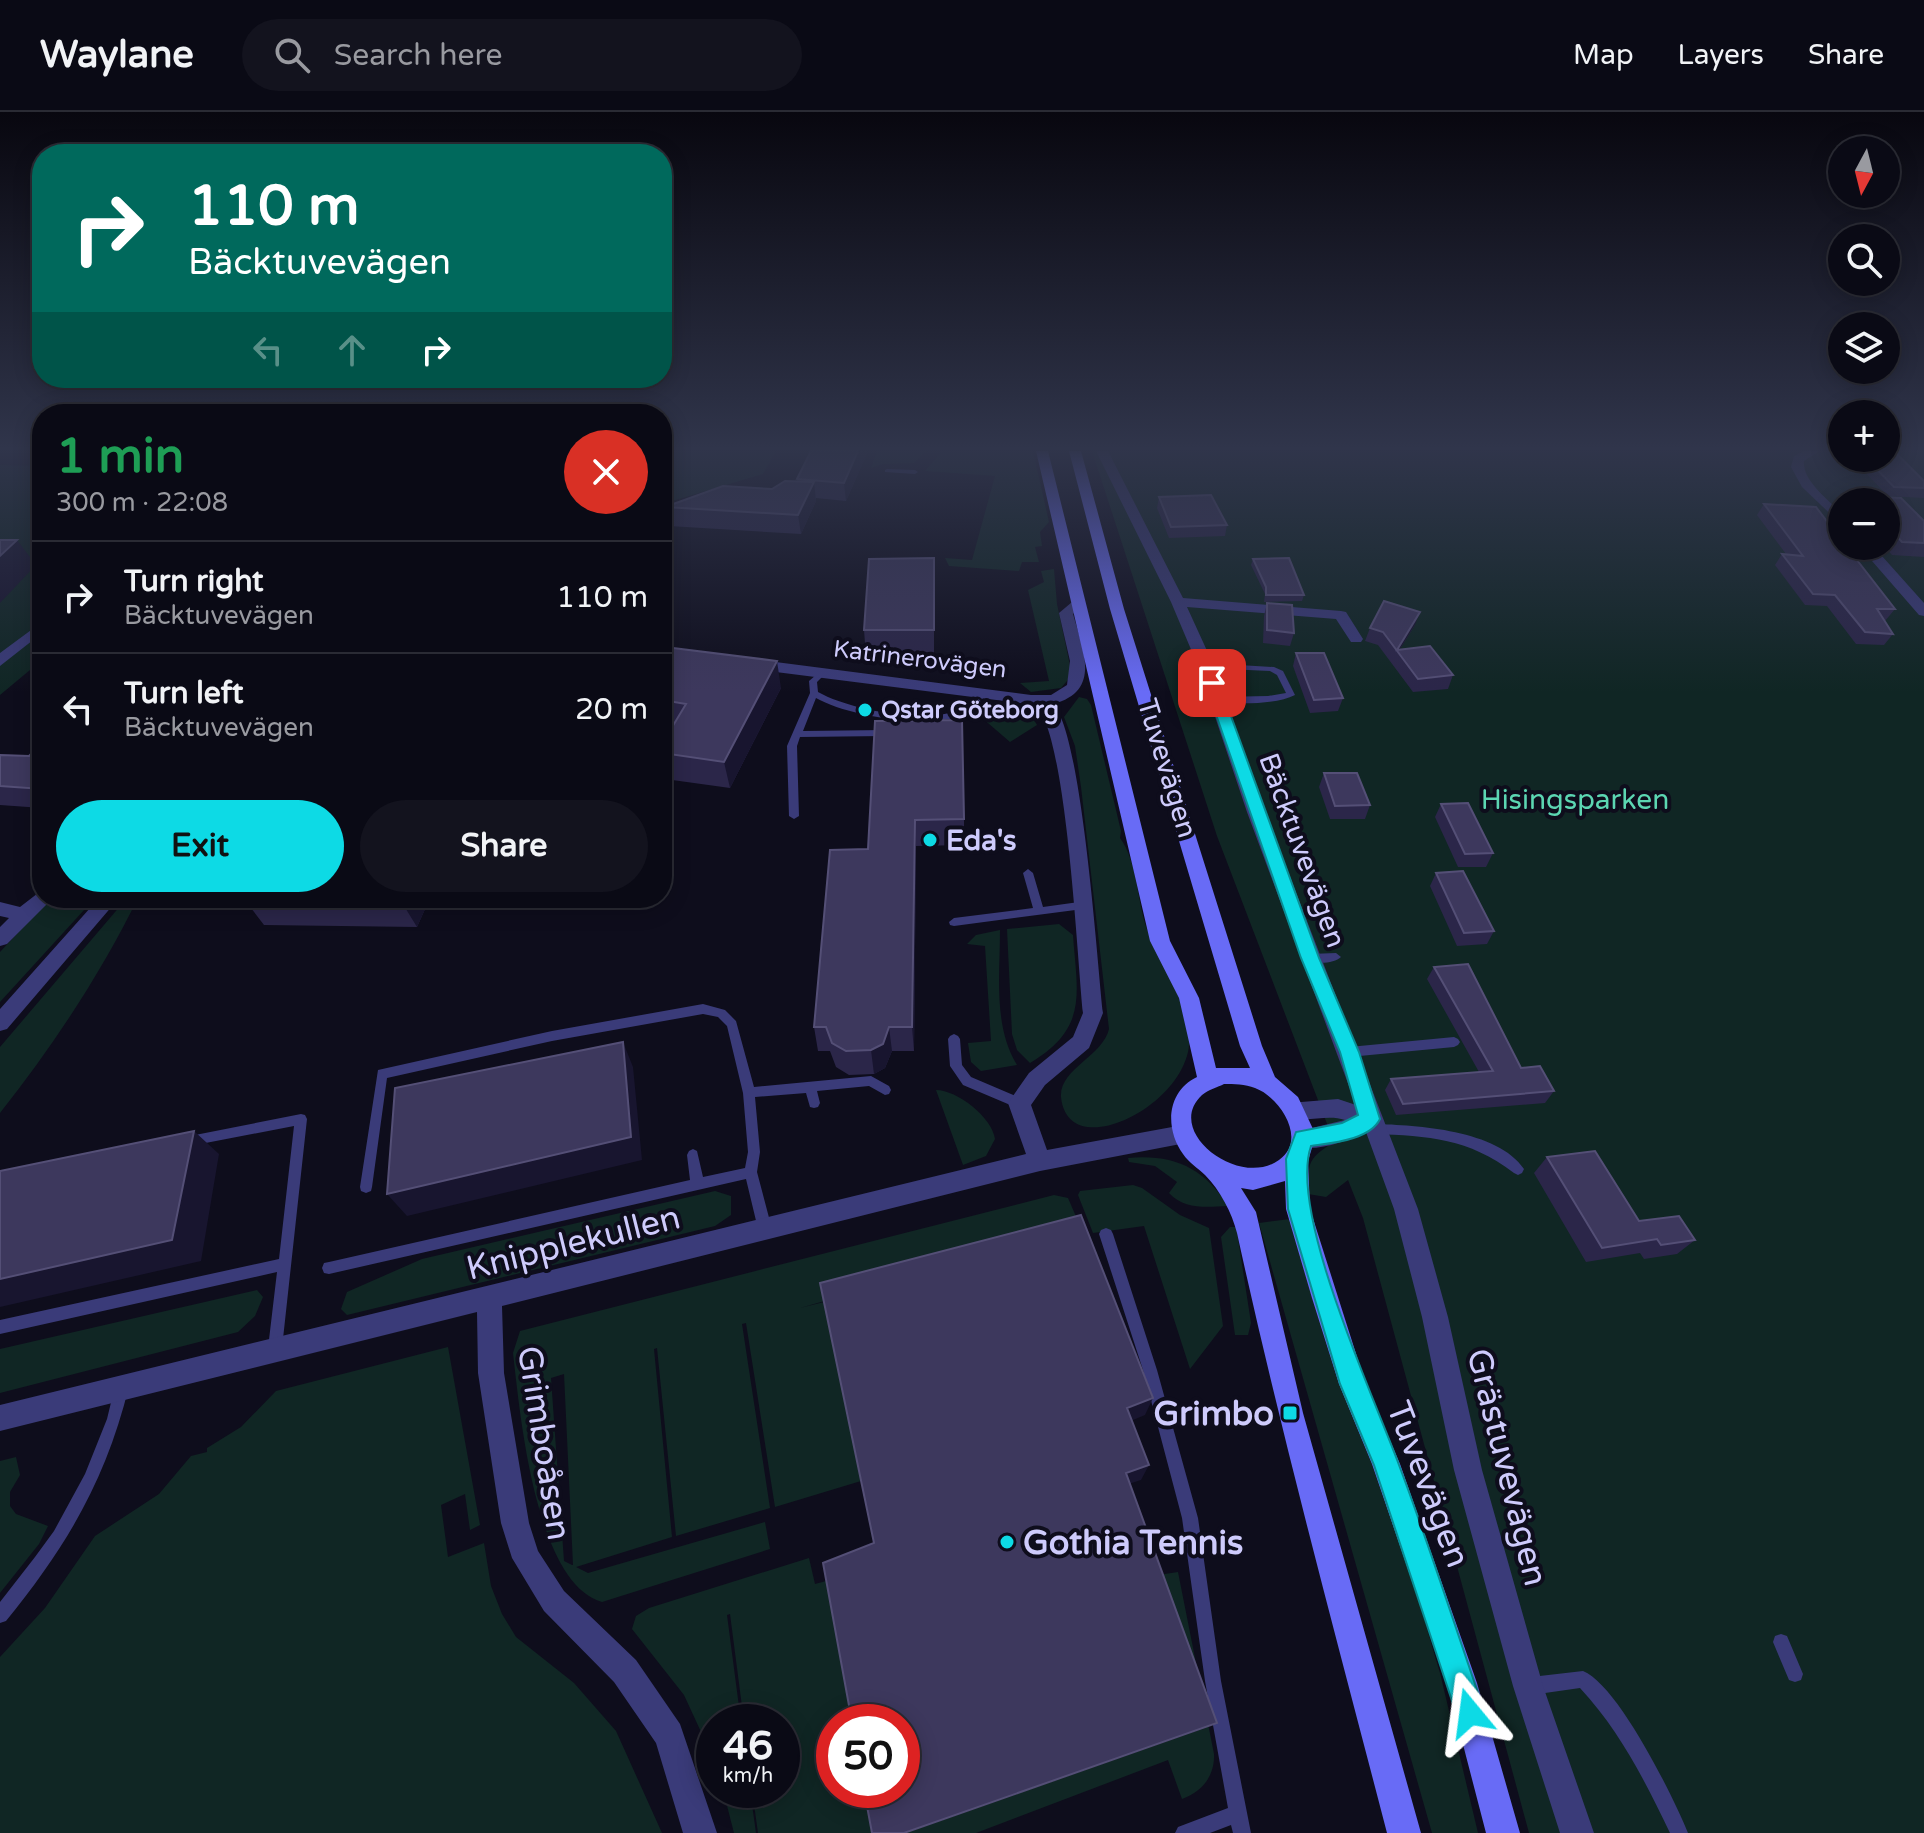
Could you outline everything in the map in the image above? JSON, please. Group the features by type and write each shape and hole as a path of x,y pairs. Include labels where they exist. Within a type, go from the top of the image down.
{"main road":[{"name":"Tuvevägen","path":"1061,531 1160,941 1189,998 1208,1079"},
{"name":"Tuvevägen","path":"1096,531 1117,609 1247,1033 1267,1083 1284,1095 1297,1110 1300,1149 1298,1209 1352,1384 1386,1464 1462,1683 1503,1833"},
{"path":"1267,1083 1237,1075 1208,1079 1196,1086 1182,1108 1183,1135 1195,1154 1214,1169 1232,1177 1269,1178 1300,1149"},
{"path":"1214,1169 1244,1212 1290,1413 1404,1833"}],"street":[{"name":"Bäcktuvevägen","path":"1142,531 1206,666 1310,958 1349,1052 1372,1124"},
{"path":"1878,560 1924,612"},
{"name":"Katrinerovägen","path":"729,661 1041,701 1059,699 1078,684 1080,678 1066,613 1078,601"},
{"path":"1178,602 1341,615 1356,639"},
{"path":"0,661 32,634"},
{"path":"1040,1161 1019,1103 1037,1079 1082,1042 1091,1026 1093,1013 1079,906 1067,762 1053,713 1041,701"},
{"path":"0,939 32,907"},
{"path":"0,1023 101,908"},
{"path":"0,909 24,915"},
{"path":"1297,1110 1338,1108 1372,1124"},
{"path":"1300,1149 1372,1124"},
{"name":"Grästuvevägen","path":"1372,1124 1406,1209 1435,1317 1468,1470 1528,1686 1577,1833"},
{"name":"Knipplekullen","path":"0,1418 1040,1161 1183,1135"},
{"name":"Grimboåsen","path":"489,1298 491,1373 515,1523 526,1558 554,1601 625,1671 669,1735 700,1833"}],"lane":[{"path":"1206,666 1271,669 1280,673 1291,695 1218,700"},
{"path":"794,816 792,746 814,693 813,681 823,672"},
{"path":"814,693 843,708 921,717 956,715 977,703 982,693"},
{"path":"906,727 921,717"},
{"path":"797,734 896,733"},
{"path":"1028,873 1039,910"},
{"path":"954,922 1079,906"},
{"path":"1310,958 1336,957"},
{"path":"366,1187 382,1074 552,1036 703,1009 721,1013 732,1024 749,1093 754,1152 751,1172 765,1229"},
{"path":"954,1039 956,1066 967,1081 1019,1103"},
{"path":"1349,1052 1454,1042"},
{"path":"749,1093 871,1081 885,1090"},
{"path":"810,1086 814,1103"},
{"path":"180,1143 301,1119 275,1348"},
{"path":"1372,1124 1479,1141 1518,1169"},
{"path":"693,1155 697,1183"},
{"path":"329,1268 751,1172"},
{"path":"1106,1234 1150,1370 1190,1518 1240,1824 1184,1833"},
{"path":"0,1327 285,1264"},
{"path":"0,1615 40,1568 89,1489 114,1423 122,1386"},
{"path":"1781,1642 1795,1674"},
{"path":"1528,1686 1583,1679 1606,1702 1642,1753 1679,1833"}],"green space":[{"path":"0,531 32,531 32,668 0,695"},
{"path":"980,531 1041,531 1042,546 1035,547 1039,562 1022,562 1019,571 949,566 945,558 972,560"},
{"name":"Hisingsparken","path":"1118,531 1828,531 1828,560 1900,560 1900,531 1924,531 1924,1833 1529,1833 1363,1218 1348,1180 1326,1197 1308,1194 1311,1163 1334,1142 1217,836"},
{"path":"1054,569 1057,604 1072,675 1061,688 1031,692 1020,683 1049,681 1028,590 1044,582 1041,571"},
{"path":"1079,697 1087,699 1091,705 1121,831 1120,838 1134,871 1144,921 1178,994 1189,1034 1186,1059 1173,1082 1154,1102 1131,1117 1107,1126 1085,1127 1069,1117 1061,1097 1062,1087 1074,1070 1099,1047 1109,1029 1081,787 1075,746 1064,717"},
{"path":"1015,707 1029,711 1037,725 1010,742 981,717 996,709"},
{"path":"41,908 86,908 0,1002 0,952"},
{"path":"118,908 133,908 92,982 39,1062 0,1113 0,1047"},
{"path":"1059,924 1073,935 1077,992 1075,1008 1062,1036 1030,1063 1017,1050 1012,1034 1007,929"},
{"path":"1000,930 1001,1017 1009,1050 1017,1065 981,1071 971,1062 968,1043 991,1041 985,946 967,944 976,935"},
{"path":"936,1090 954,1095 981,1114 995,1139 986,1156 963,1165"},
{"path":"1128,1158 1160,1158 1186,1166 1209,1182 1228,1206 1196,1206 1182,1202 1169,1193 1177,1182 1155,1166 1129,1162"},
{"path":"1133,1185 1180,1215 1209,1228 1223,1326 1190,1369 1144,1226 1093,1233 1078,1195 1080,1191"},
{"path":"715,1191 731,1196 731,1215 715,1226 347,1315 341,1309 347,1292 422,1259"},
{"path":"1054,1195 1068,1198 1081,1228 800,1308 824,1302 861,1481 775,1507 746,1323 742,1324 770,1508 676,1536 657,1348 654,1349 672,1537 576,1567 588,1573 765,1522 770,1549 602,1602 579,1588 561,1564 546,1531 535,1493 520,1415 513,1353 520,1331","holes":["564,1374 573,1565 564,1561 551,1378"]},
{"path":"1290,1219 1337,1377 1389,1500 1440,1673 1478,1833 1432,1833 1259,1223"},
{"path":"1230,1227 1236,1227 1237,1232 1251,1323 1248,1335 1235,1335 1221,1237"},
{"path":"257,1290 263,1297 255,1316 238,1332 0,1393 0,1349"},
{"path":"448,1347 480,1525 470,1530 465,1494 441,1505 448,1557 484,1543 491,1586 502,1614 516,1637 574,1683 616,1731 662,1833 0,1833 0,1657 45,1608 95,1536 159,1494 191,1456 207,1452 207,1448 241,1427 276,1391"},
{"path":"16,1457 20,1475 10,1492 10,1506 16,1514 48,1526 39,1544 0,1593 0,1461"},
{"path":"809,1558 815,1584 830,1580 853,1704 816,1704 816,1808 871,1808 876,1833 758,1833 755,1808 800,1808 800,1704 742,1704 730,1614 727,1615 739,1704 696,1704 696,1721 684,1695 632,1629 636,1616 649,1608"},
{"path":"1178,1572 1214,1754 1210,1776 1196,1792 1182,1799 1168,1760 976,1833 906,1833 1205,1728 1158,1575"},
{"path":"728,1808 753,1808 756,1833 734,1833"}],"building":[{"path":"1784,531 1828,531 1828,560 1857,560 1895,609 1877,609 1893,634 1865,632 1835,595 1813,594 1782,554 1803,556"},
{"path":"1900,531 1924,531 1924,543 1902,542"},
{"path":"0,540 17,540 0,556"},
{"path":"934,558 934,630 864,630 869,559"},
{"path":"1289,558 1304,595 1266,595 1266,587 1253,559"},
{"path":"1384,601 1420,612 1397,650 1430,646 1453,675 1418,679 1383,632 1370,628"},
{"path":"1267,603 1292,605 1294,633 1267,630"},
{"path":"672,648 777,661 724,762 672,754 672,727 686,704 672,702"},
{"path":"1296,653 1324,653 1343,698 1314,700"},
{"path":"962,720 964,819 915,820 912,1027 889,1027 883,1044 871,1050 846,1051 832,1043 826,1027 814,1027 830,850 868,849 875,721"},
{"path":"32,753 32,788 0,786 0,755 29,756"},
{"path":"1324,773 1357,773 1370,805 1335,806"},
{"path":"1468,803 1493,853 1465,854 1441,804"},
{"path":"1463,871 1494,931 1464,933 1436,873"},
{"path":"1468,964 1521,1068 1540,1066 1554,1091 1403,1104 1391,1079 1493,1071 1434,967"},
{"path":"623,1042 631,1137 387,1194 395,1088"},
{"path":"194,1131 172,1240 0,1279 0,1171"},
{"path":"1595,1151 1639,1221 1679,1216 1695,1240 1661,1245 1657,1239 1602,1248 1547,1157"},
{"name":"Gothia Tennis","path":"1081,1215 1153,1398 1127,1408 1149,1465 1126,1473 1217,1723 904,1833 872,1833 867,1808 920,1808 920,1704 849,1704 823,1563 874,1543 820,1283"}],"place":[{"name":"Qstar Göteborg","path":"865,710"},
{"name":"Eda's","path":"930,840"},
{"name":"Grimbo","path":"1290,1413"},
{"name":"Gothia Tennis","path":"1007,1542"}],"route":[{"path":"1212,683 1310,958 1349,1052 1369,1119 1345,1131 1303,1139 1296,1159 1298,1209 1352,1384 1386,1464 1470,1713"}]}
